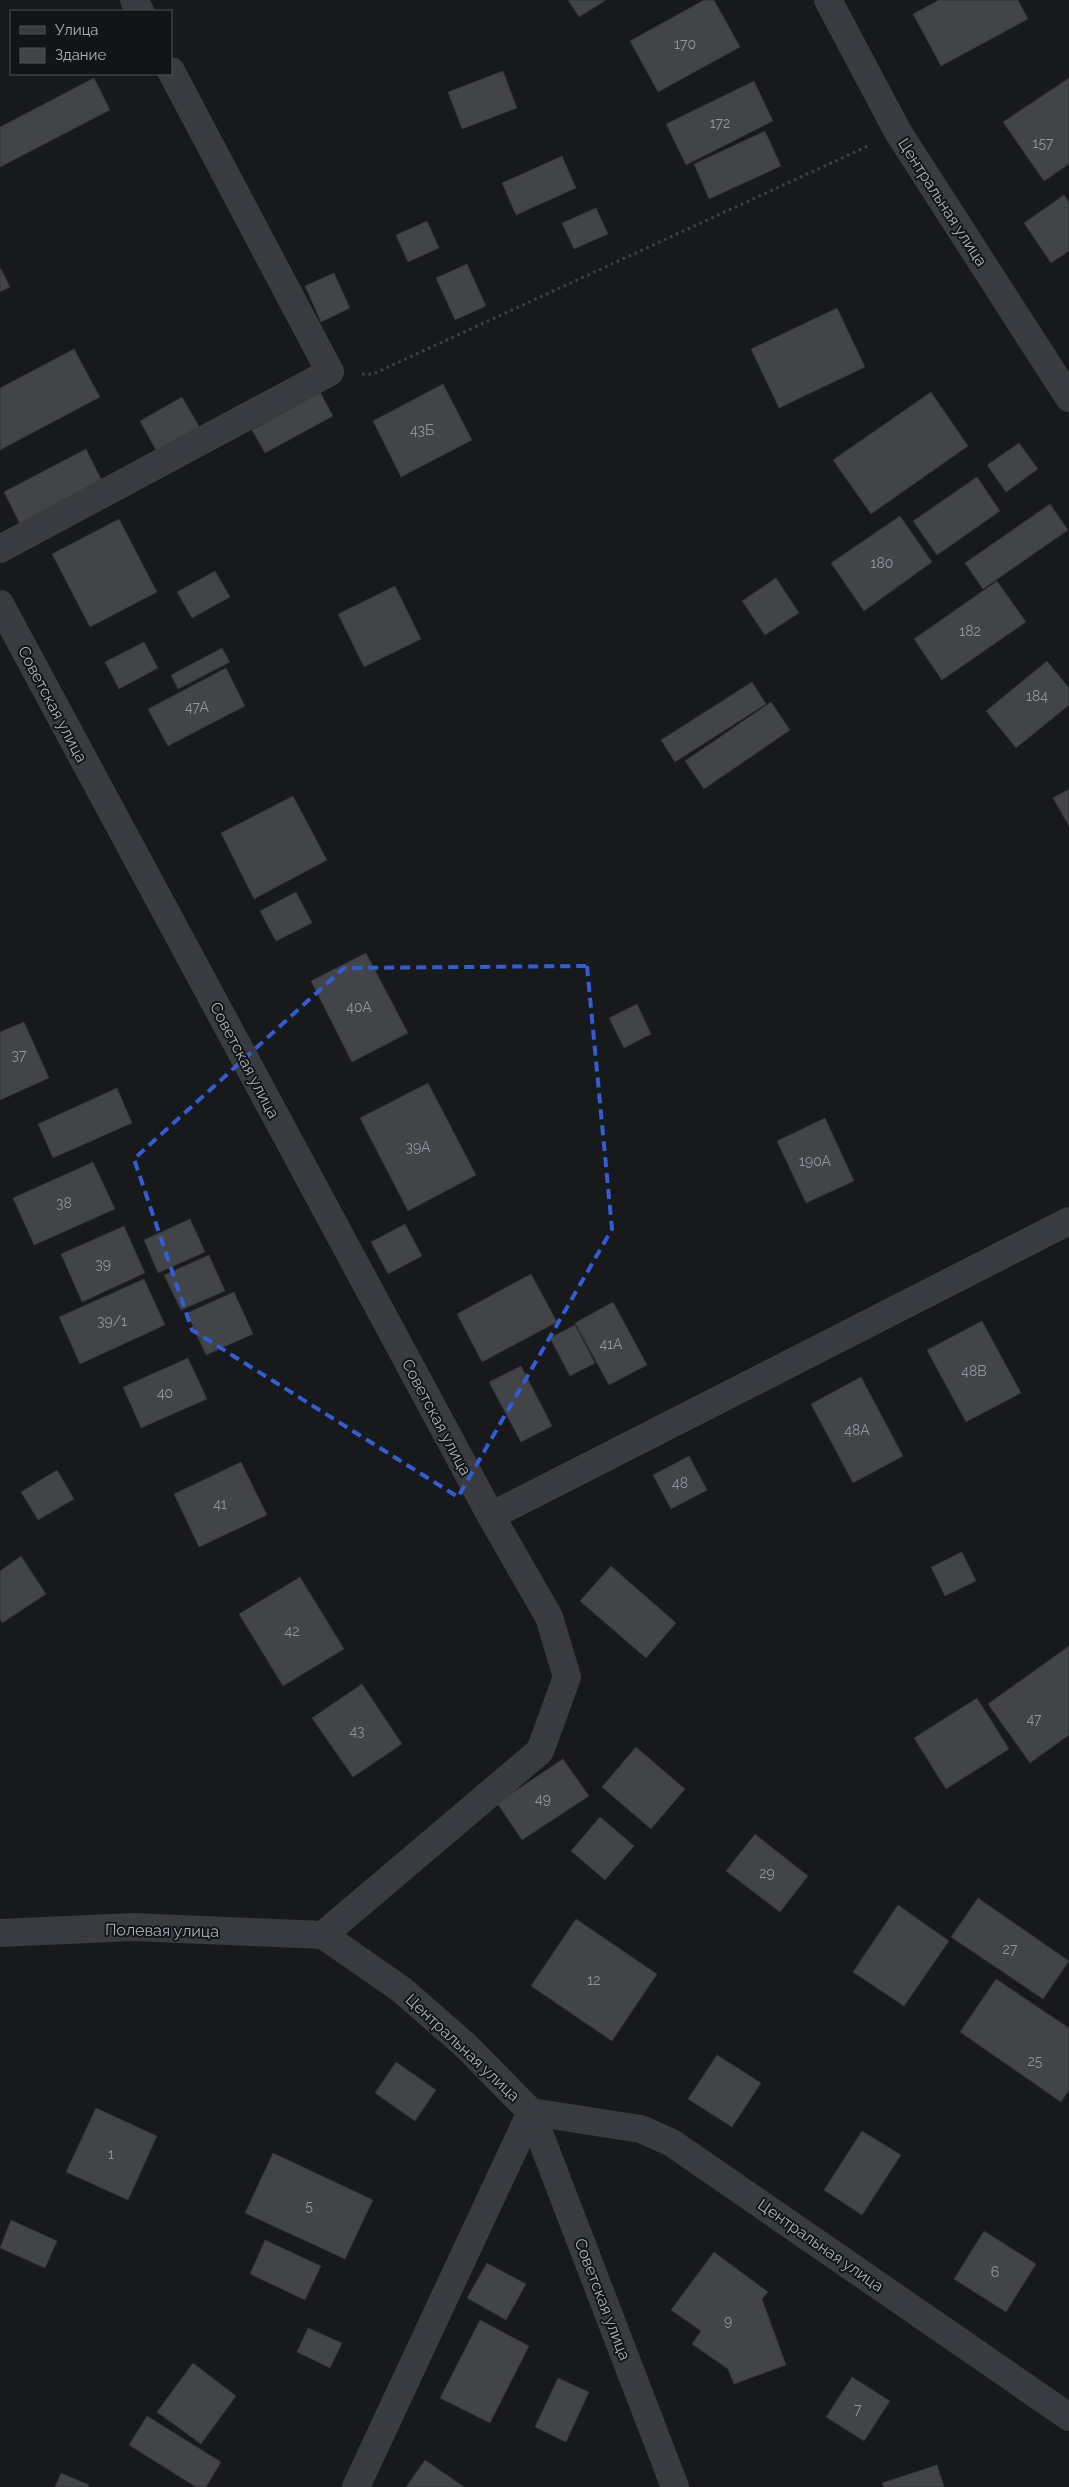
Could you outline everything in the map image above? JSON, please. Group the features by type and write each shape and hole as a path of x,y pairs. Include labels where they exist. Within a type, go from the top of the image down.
{"street":[{"name":"Центральная улица","path":"828,0 898,132 1069,398"},
{"path":"0,549 330,372 172,73"},
{"name":"Советская улица","path":"0,604 491,1516"},
{"path":"323,1936 540,1751 567,1677 549,1617 491,1516 1069,1221"},
{"name":"Полевая улица","path":"0,1933 133,1927 323,1936"},
{"name":"Центральная улица","path":"323,1936 402,1990 466,2046 531,2112 641,2130 672,2143 1069,2417"},
{"path":"356,2487 531,2112"},
{"name":"Советская улица","path":"531,2112 675,2487"}],"path":[{"path":"330,372 373,374 898,132"}],"highlighted area":[{"path":"587,966 612,1229 458,1497 192,1330 134,1159 344,968"}],"building":[{"path":"568,0 606,0 579,17"},
{"path":"704,0 714,0 740,47 658,92 630,41"},
{"path":"939,0 1018,0 1028,19 941,66 913,14"},
{"path":"503,71 517,108 462,129 448,92"},
{"path":"94,78 110,110 0,167 0,127"},
{"path":"1069,78 1069,164 1044,181 1003,122"},
{"path":"754,81 773,121 686,165 666,124"},
{"path":"765,131 781,166 709,199 694,164"},
{"path":"562,156 576,188 516,215 502,183"},
{"path":"1064,195 1069,202 1069,251 1051,263 1024,223"},
{"path":"596,208 608,234 574,249 562,223"},
{"path":"427,221 439,248 408,262 396,235"},
{"path":"467,264 486,306 455,320 436,278"},
{"path":"0,267 10,287 0,292"},
{"path":"334,273 350,308 321,322 305,286"},
{"path":"837,308 865,367 779,408 751,349"},
{"path":"74,349 100,397 0,450 0,388"},
{"path":"443,384 472,440 401,477 373,421"},
{"path":"320,392 333,416 265,453 252,430"},
{"path":"931,392 968,446 871,514 833,460"},
{"path":"182,397 200,428 157,452 140,421"},
{"path":"1019,443 1038,469 1006,492 987,465"},
{"path":"86,449 102,481 20,524 4,492"},
{"path":"977,477 1000,511 937,555 913,521"},
{"path":"1050,504 1068,530 983,589 965,563"},
{"path":"900,516 932,562 864,611 831,563"},
{"path":"119,519 157,592 90,627 52,554"},
{"path":"215,571 230,597 192,618 177,592"},
{"path":"776,578 799,613 765,635 742,601"},
{"path":"997,581 1026,622 942,680 914,639"},
{"path":"395,586 421,639 364,667 338,614"},
{"path":"144,642 158,668 119,689 105,662"},
{"path":"222,648 230,662 178,689 171,675"},
{"path":"1047,661 1069,688 1069,705 1016,748 986,711"},
{"path":"226,668 245,706 168,746 148,709"},
{"path":"752,682 766,704 675,762 661,740"},
{"path":"771,702 790,730 704,789 685,761"},
{"path":"1069,789 1069,826 1053,798"},
{"path":"293,796 327,860 254,899 221,833"},
{"path":"296,892 312,923 276,941 260,911"},
{"path":"366,953 408,1033 352,1062 311,981"},
{"path":"637,1004 651,1034 624,1048 609,1018"},
{"path":"24,1022 49,1078 0,1100 0,1032"},
{"path":"428,1083 476,1175 408,1211 360,1118"},
{"path":"117,1088 132,1123 53,1158 38,1124"},
{"path":"825,1118 854,1181 806,1203 777,1141"},
{"path":"93,1162 115,1209 34,1245 13,1198"},
{"path":"190,1219 205,1252 158,1273 144,1240"},
{"path":"405,1224 422,1256 388,1274 371,1242"},
{"path":"124,1226 145,1273 82,1302 61,1254"},
{"path":"209,1255 225,1291 181,1310 164,1275"},
{"path":"531,1274 557,1322 482,1362 457,1314"},
{"path":"144,1279 165,1325 80,1364 59,1317"},
{"path":"234,1292 253,1334 206,1355 187,1313"},
{"path":"613,1302 647,1365 609,1385 575,1323"},
{"path":"982,1321 1021,1393 966,1422 927,1350"},
{"path":"575,1325 595,1363 570,1376 550,1338"},
{"path":"188,1358 207,1399 141,1428 123,1387"},
{"path":"521,1366 552,1426 521,1442 489,1382"},
{"path":"861,1377 903,1456 853,1483 811,1404"},
{"path":"689,1456 707,1490 671,1509 653,1475"},
{"path":"241,1462 267,1515 199,1547 174,1494"},
{"path":"57,1470 74,1499 38,1520 21,1492"},
{"path":"962,1552 976,1581 945,1596 931,1567"},
{"path":"21,1556 46,1594 2,1623 0,1619 0,1571"},
{"path":"611,1566 676,1623 646,1658 580,1601"},
{"path":"300,1577 344,1649 283,1686 239,1614"},
{"path":"1069,1646 1069,1735 1030,1763 988,1704"},
{"path":"362,1684 402,1744 353,1777 312,1718"},
{"path":"977,1698 1009,1749 946,1789 914,1738"},
{"path":"636,1747 685,1789 651,1829 602,1787"},
{"path":"563,1759 589,1796 522,1840 497,1803"},
{"path":"600,1817 634,1846 605,1880 571,1851"},
{"path":"755,1834 808,1876 780,1912 726,1871"},
{"path":"978,1898 1069,1961 1043,1999 951,1937"},
{"path":"898,1905 949,1941 904,2006 853,1972"},
{"path":"576,1919 657,1974 612,2041 531,1986"},
{"path":"996,1979 1069,2028 1069,2090 1061,2102 960,2032"},
{"path":"717,2055 761,2083 732,2127 688,2099"},
{"path":"396,2062 436,2090 415,2121 375,2093"},
{"path":"96,2108 157,2136 128,2200 66,2172"},
{"path":"862,2131 901,2155 862,2215 824,2190"},
{"path":"273,2153 373,2200 345,2259 245,2213"},
{"path":"11,2220 57,2241 45,2268 0,2248"},
{"path":"984,2231 1036,2264 1006,2312 954,2279"},
{"path":"265,2240 321,2266 305,2300 250,2274"},
{"path":"714,2252 768,2292 762,2299 786,2365 734,2384 728,2369 692,2344 701,2331 671,2310"},
{"path":"487,2263 526,2284 506,2320 467,2298"},
{"path":"480,2320 529,2346 490,2423 440,2398"},
{"path":"308,2328 342,2343 330,2368 297,2352"},
{"path":"193,2363 236,2396 201,2444 157,2412"},
{"path":"852,2377 890,2401 864,2441 826,2417"},
{"path":"558,2378 589,2392 566,2442 535,2427"},
{"path":"147,2416 221,2462 206,2487 196,2487 129,2445"},
{"path":"425,2460 464,2487 406,2487"},
{"path":"937,2465 944,2487 884,2487 882,2483"},
{"path":"61,2473 89,2485 88,2487 55,2487"}]}
